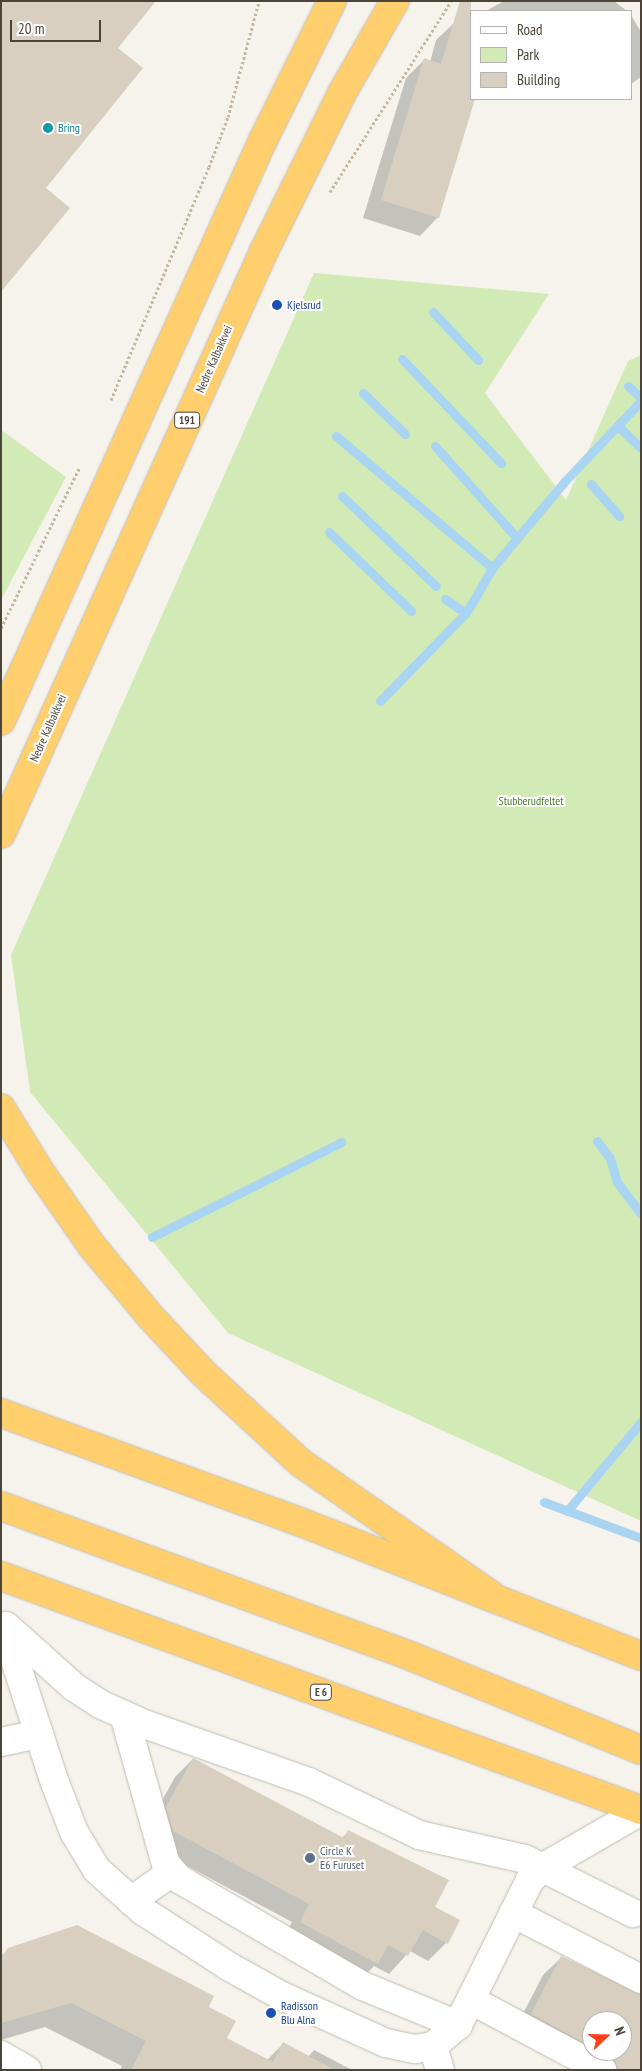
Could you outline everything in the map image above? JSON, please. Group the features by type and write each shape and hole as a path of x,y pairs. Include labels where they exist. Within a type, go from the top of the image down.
{"highway":[{"path":"1,721 263,140 332,1"},
{"name":"Nedre Kalbakkvei","path":"1,834 264,251 342,93 395,1"},
{"path":"1,1108 41,1172 92,1246 149,1315 203,1373 279,1442 351,1499 490,1595"},
{"path":"1,1413 298,1521 641,1656"},
{"path":"1,1506 413,1657 641,1750"},
{"name":"E 6","path":"1,1576 641,1811"}],"lane":[{"path":"1,1622 74,1687 124,1715 309,1782 419,1835 512,1854 633,1913"},
{"path":"1,1627 12,1651 74,1832 97,1870 131,1900 228,1966 282,1996 386,2043 415,2049 436,2058 458,2025 530,1880 542,1868 641,1811"},
{"path":"124,1715 166,1864 179,1879 363,1986 458,2025"},
{"path":"1,1742 39,1734"},
{"path":"131,1900 172,1872"},
{"path":"513,1912 641,1979"},
{"path":"471,2000 602,2070"},
{"path":"1,2055 27,2070"}],"path":[{"path":"110,402 209,167 228,117 259,1"},
{"path":"330,192 451,1"},
{"path":"1,628 82,464"}],"green space":[{"name":"Stubberudfeltet","path":"314,273 549,294 485,393 566,500 628,361 641,355 641,1521 228,1333 30,1092 11,955"},
{"path":"1,430 66,477 1,600"}],"building":[{"name":"Bring","path":"1,1 156,1 118,48 143,68 46,188 70,208 1,292"},
{"path":"460,1 471,1 470,100 475,100 439,218 381,200 424,58 441,64"},
{"path":"193,1758 344,1838 348,1830 449,1880 435,1907 460,1920 448,1944 423,1930 408,1956 388,1945 378,1964 300,1922 309,1904 173,1831 166,1807"},
{"path":"77,1925 214,1996 209,2007 236,2021 227,2038 273,2062 283,2042 335,2070 131,2070 146,2041 71,2003 1,2023 1,1958 8,1948"},
{"path":"561,1956 641,1994 641,2070 618,2070 615,2061 632,2061 632,2011 582,2011 582,2042 531,2014"}],"waterway":[{"path":"433,312 478,360"},
{"path":"402,359 501,463"},
{"path":"628,386 641,398"},
{"path":"363,393 405,434"},
{"path":"380,701 466,613 493,567 565,481 641,401"},
{"path":"618,426 641,448"},
{"path":"336,436 492,568"},
{"path":"435,446 517,538"},
{"path":"591,484 619,516"},
{"path":"342,496 436,586"},
{"path":"329,532 411,611"},
{"path":"445,599 466,613"},
{"path":"597,1141 610,1158 617,1182 641,1214"},
{"path":"152,1237 342,1142"},
{"path":"567,1511 641,1422"},
{"path":"544,1502 641,1538"}],"place":[{"name":"Bring","path":"48,128"},
{"name":"Kjelsrud","path":"277,305"},
{"name":"Circle K E6 Furuset","path":"310,1858"},
{"name":"Radisson Blu Alna","path":"271,2013"}]}
